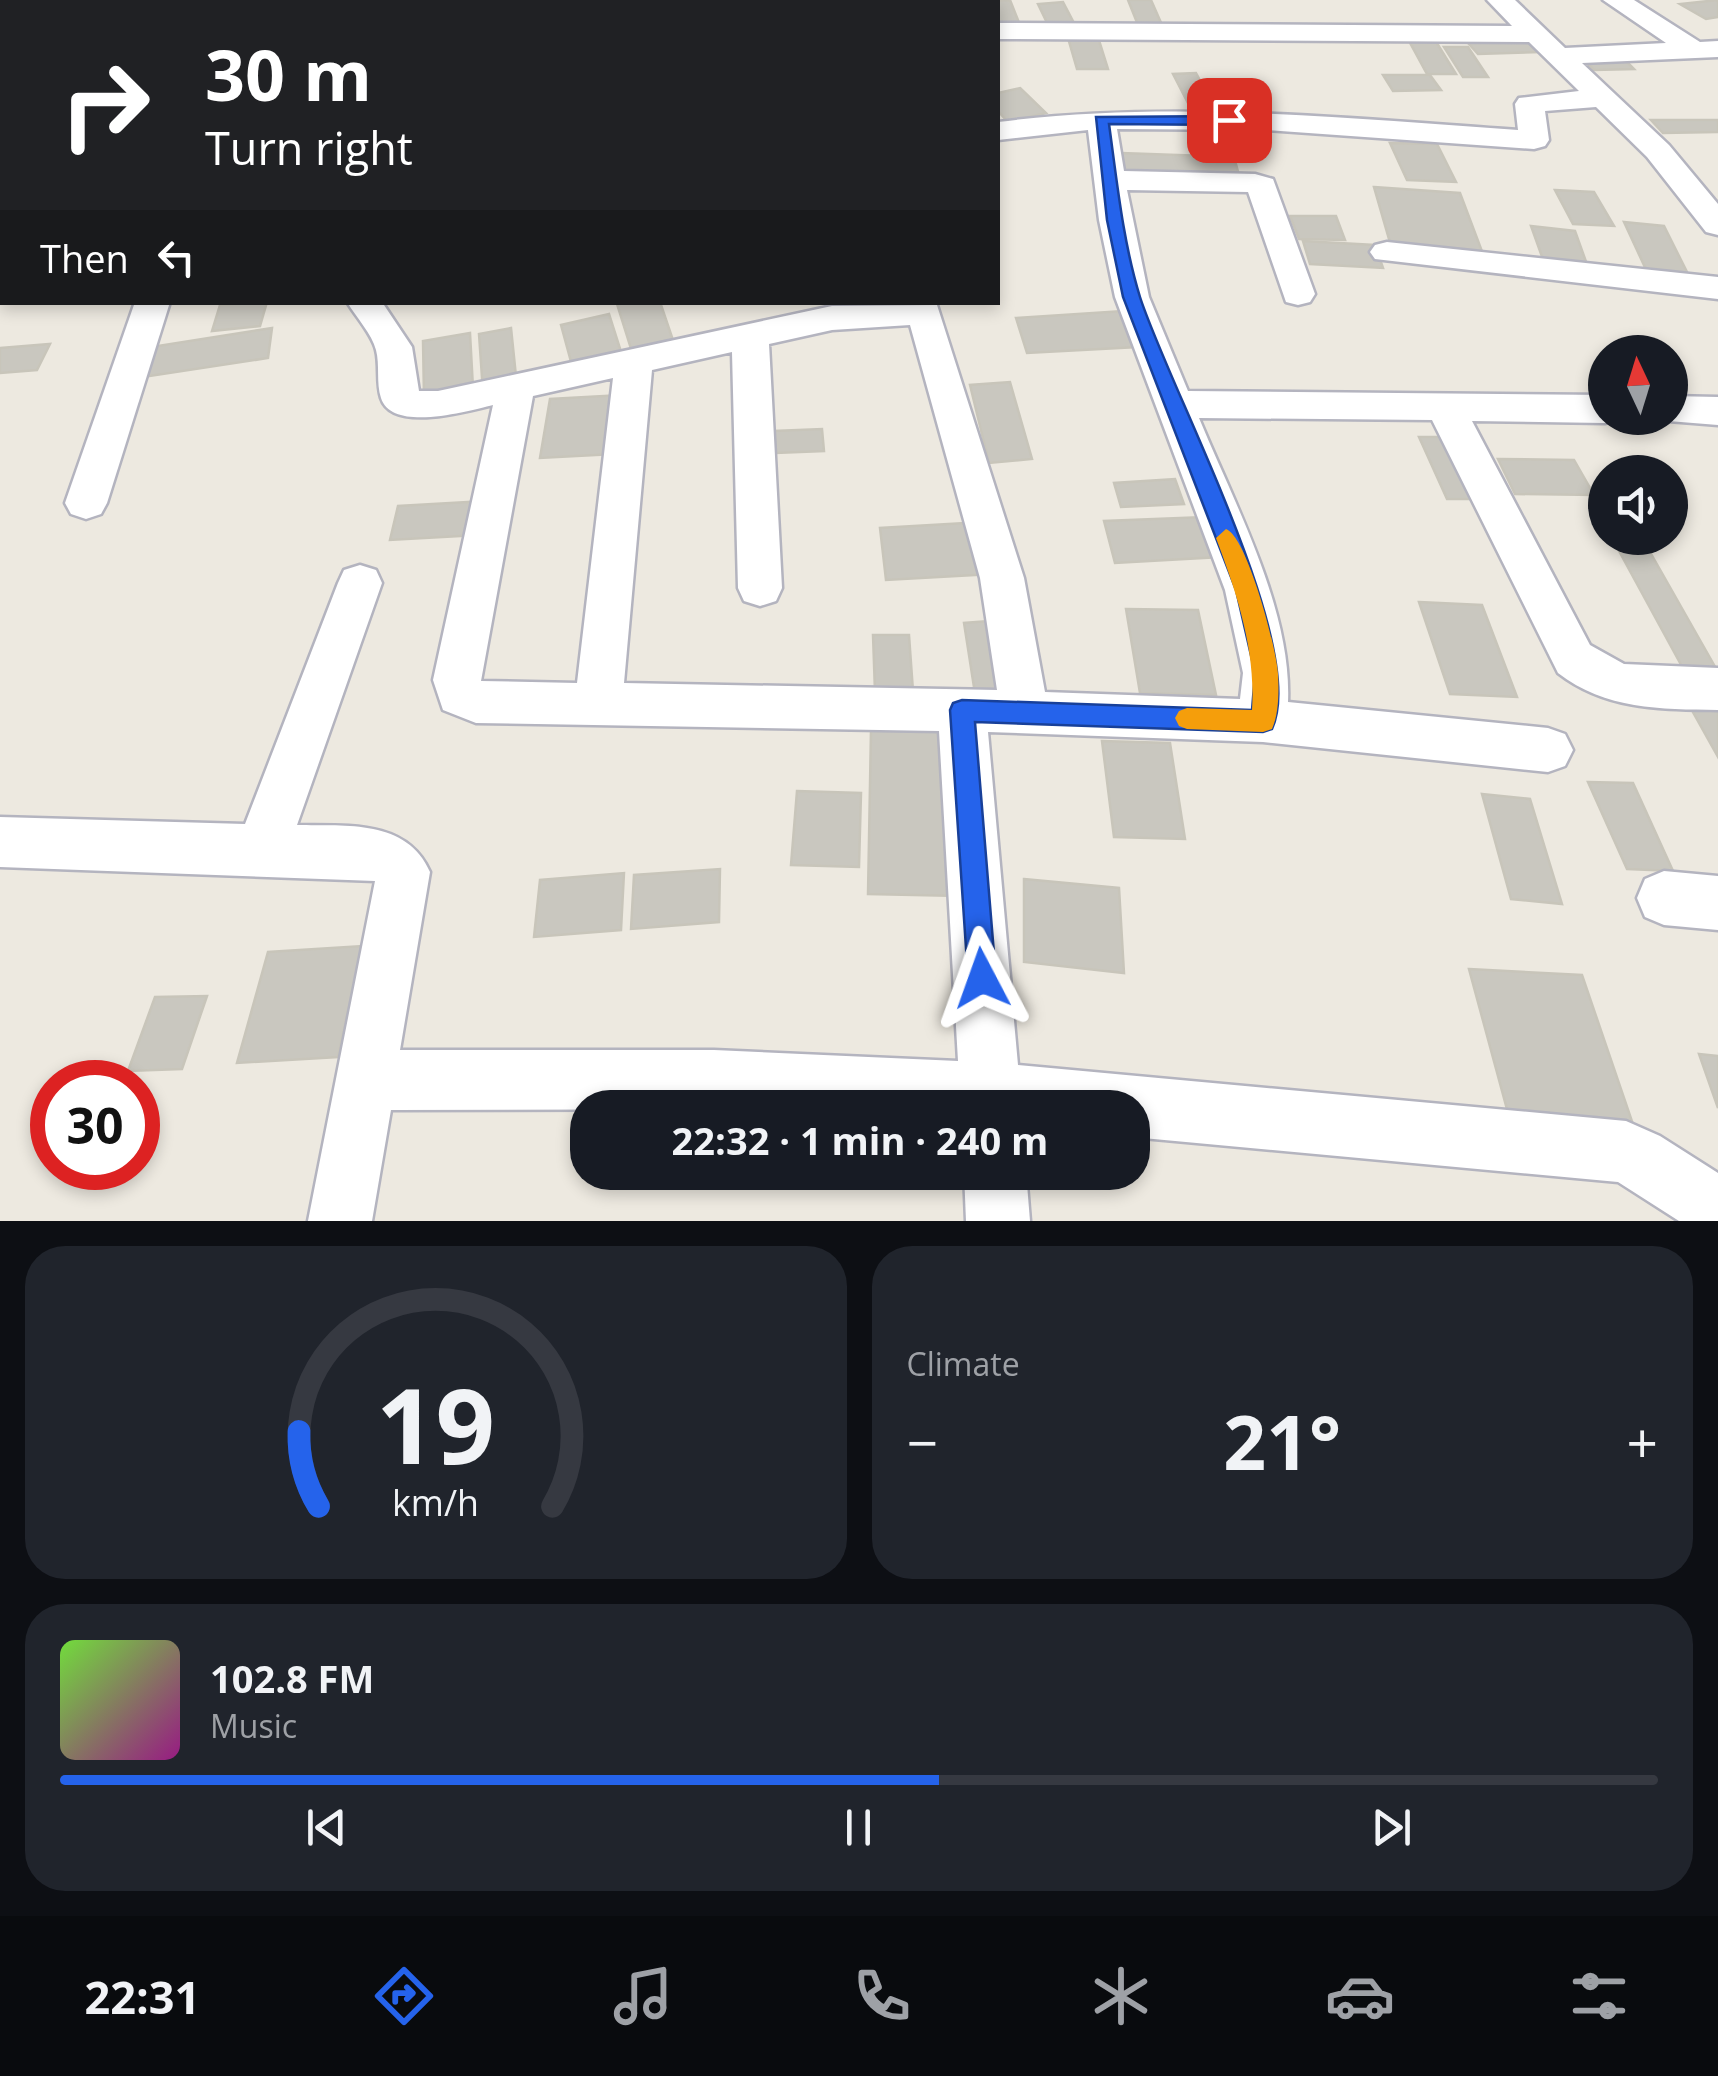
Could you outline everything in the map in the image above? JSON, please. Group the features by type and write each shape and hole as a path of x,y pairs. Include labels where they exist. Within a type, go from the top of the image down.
{"street":[{"path":"1500,0 1658,151 1718,225"},
{"path":"1616,0 1707,50"},
{"path":"1000,31 1537,34"},
{"path":"1560,56 1707,50"},
{"path":"1000,130 1101,120 1229,120 1534,140 1529,104 1604,98"},
{"path":"1101,120 1132,297 1247,590 1266,673 1263,721"},
{"path":"1109,180 1255,182 1262,186 1298,294"},
{"path":"1387,252 1718,288"},
{"path":"86,503 152,305"},
{"path":"366,305 394,347 400,398 415,404 438,404 514,389 832,318 924,314 1002,578 1025,713"},
{"path":"750,335 760,588"},
{"path":"598,704 634,360"},
{"path":"514,389 457,680 460,695 476,702 962,710 1263,721 1548,750"},
{"path":"1174,404 1588,409"},
{"path":"1445,407 1574,660 1592,676 1624,686 1718,689"},
{"path":"1688,410 1718,410"},
{"path":"262,849 360,583"},
{"path":"962,710 990,1090"},
{"path":"0,842 367,852 390,859 403,872 340,1221"},
{"path":"1664,898 1718,903"},
{"path":"366,1080 714,1080 852,1090"},
{"path":"1150,1113 1626,1152 1718,1206"},
{"path":"996,1190 998,1221"}],"building":[{"path":"1000,0 1010,0 1020,25 1000,26"},
{"path":"1128,0 1151,0 1162,25 1138,25"},
{"path":"1718,0 1718,17 1706,19 1680,4"},
{"path":"1063,2 1076,27 1050,29 1038,4"},
{"path":"1098,37 1108,69 1077,69 1068,38"},
{"path":"1408,39 1435,40 1456,74 1427,74"},
{"path":"1529,41 1539,52 1478,54 1468,43"},
{"path":"1444,47 1468,47 1488,77 1463,77"},
{"path":"1626,61 1634,69 1594,70 1586,62"},
{"path":"1196,73 1214,106 1190,107 1173,74"},
{"path":"1383,75 1430,75 1441,90 1393,91"},
{"path":"1020,88 1046,113 1008,122 1000,113 1000,93"},
{"path":"1651,120 1718,120 1718,132 1663,133"},
{"path":"1390,143 1437,144 1456,182 1407,180"},
{"path":"1121,153 1234,157 1240,179 1124,174"},
{"path":"1374,187 1460,193 1483,254 1391,246"},
{"path":"1555,190 1594,192 1614,226 1573,224"},
{"path":"1290,216 1336,216 1345,240 1299,239"},
{"path":"1624,222 1664,226 1691,280 1649,276"},
{"path":"1531,226 1575,231 1589,270 1545,265"},
{"path":"1303,241 1375,245 1383,268 1310,264"},
{"path":"220,305 266,305 260,326 212,331"},
{"path":"617,305 661,305 675,346 633,355"},
{"path":"1123,311 1137,347 1027,353 1016,318"},
{"path":"609,314 623,358 573,369 561,325"},
{"path":"272,328 268,358 143,377 151,347"},
{"path":"511,328 517,386 483,392 479,334"},
{"path":"470,333 473,388 424,397 423,341"},
{"path":"50,344 37,370 0,373 0,348"},
{"path":"1010,382 1032,459 989,463 970,385"},
{"path":"621,395 614,454 540,458 550,399"},
{"path":"822,429 824,451 776,453 774,431"},
{"path":"1419,437 1454,437 1484,499 1447,499"},
{"path":"1498,459 1574,460 1588,484 1588,495 1515,494"},
{"path":"1175,479 1184,504 1121,507 1114,483"},
{"path":"484,501 478,535 390,540 398,506"},
{"path":"1205,517 1220,557 1115,563 1104,521"},
{"path":"982,522 992,574 886,580 880,528"},
{"path":"1621,555 1652,555 1718,672 1685,672"},
{"path":"1419,602 1482,605 1517,697 1450,694"},
{"path":"1126,609 1198,610 1216,695 1140,693"},
{"path":"1002,620 1016,698 976,700 964,623"},
{"path":"873,635 909,635 913,691 875,692"},
{"path":"1689,705 1718,705 1718,757"},
{"path":"871,730 953,731 959,896 868,894"},
{"path":"1102,741 1170,743 1185,839 1114,837"},
{"path":"1588,782 1633,783 1673,871 1627,869"},
{"path":"797,791 861,793 859,867 791,865"},
{"path":"1482,794 1530,799 1562,904 1511,899"},
{"path":"720,869 719,922 631,929 634,875"},
{"path":"624,873 621,930 534,937 540,880"},
{"path":"1024,879 1119,888 1124,973 1024,962"},
{"path":"362,946 338,1057 237,1063 268,952"},
{"path":"1469,969 1582,975 1636,1133 1511,1124"},
{"path":"207,996 182,1069 160,1070 160,1060 132,1060 155,997"},
{"path":"1699,1054 1718,1056 1718,1108"}],"slow traffic":[{"path":"1187,718 1263,721 1266,673 1247,590 1226,538"}],"route":[{"path":"982,978 962,710 1263,721 1266,673 1247,590 1132,297 1115,220 1101,120 1229,120"}]}
